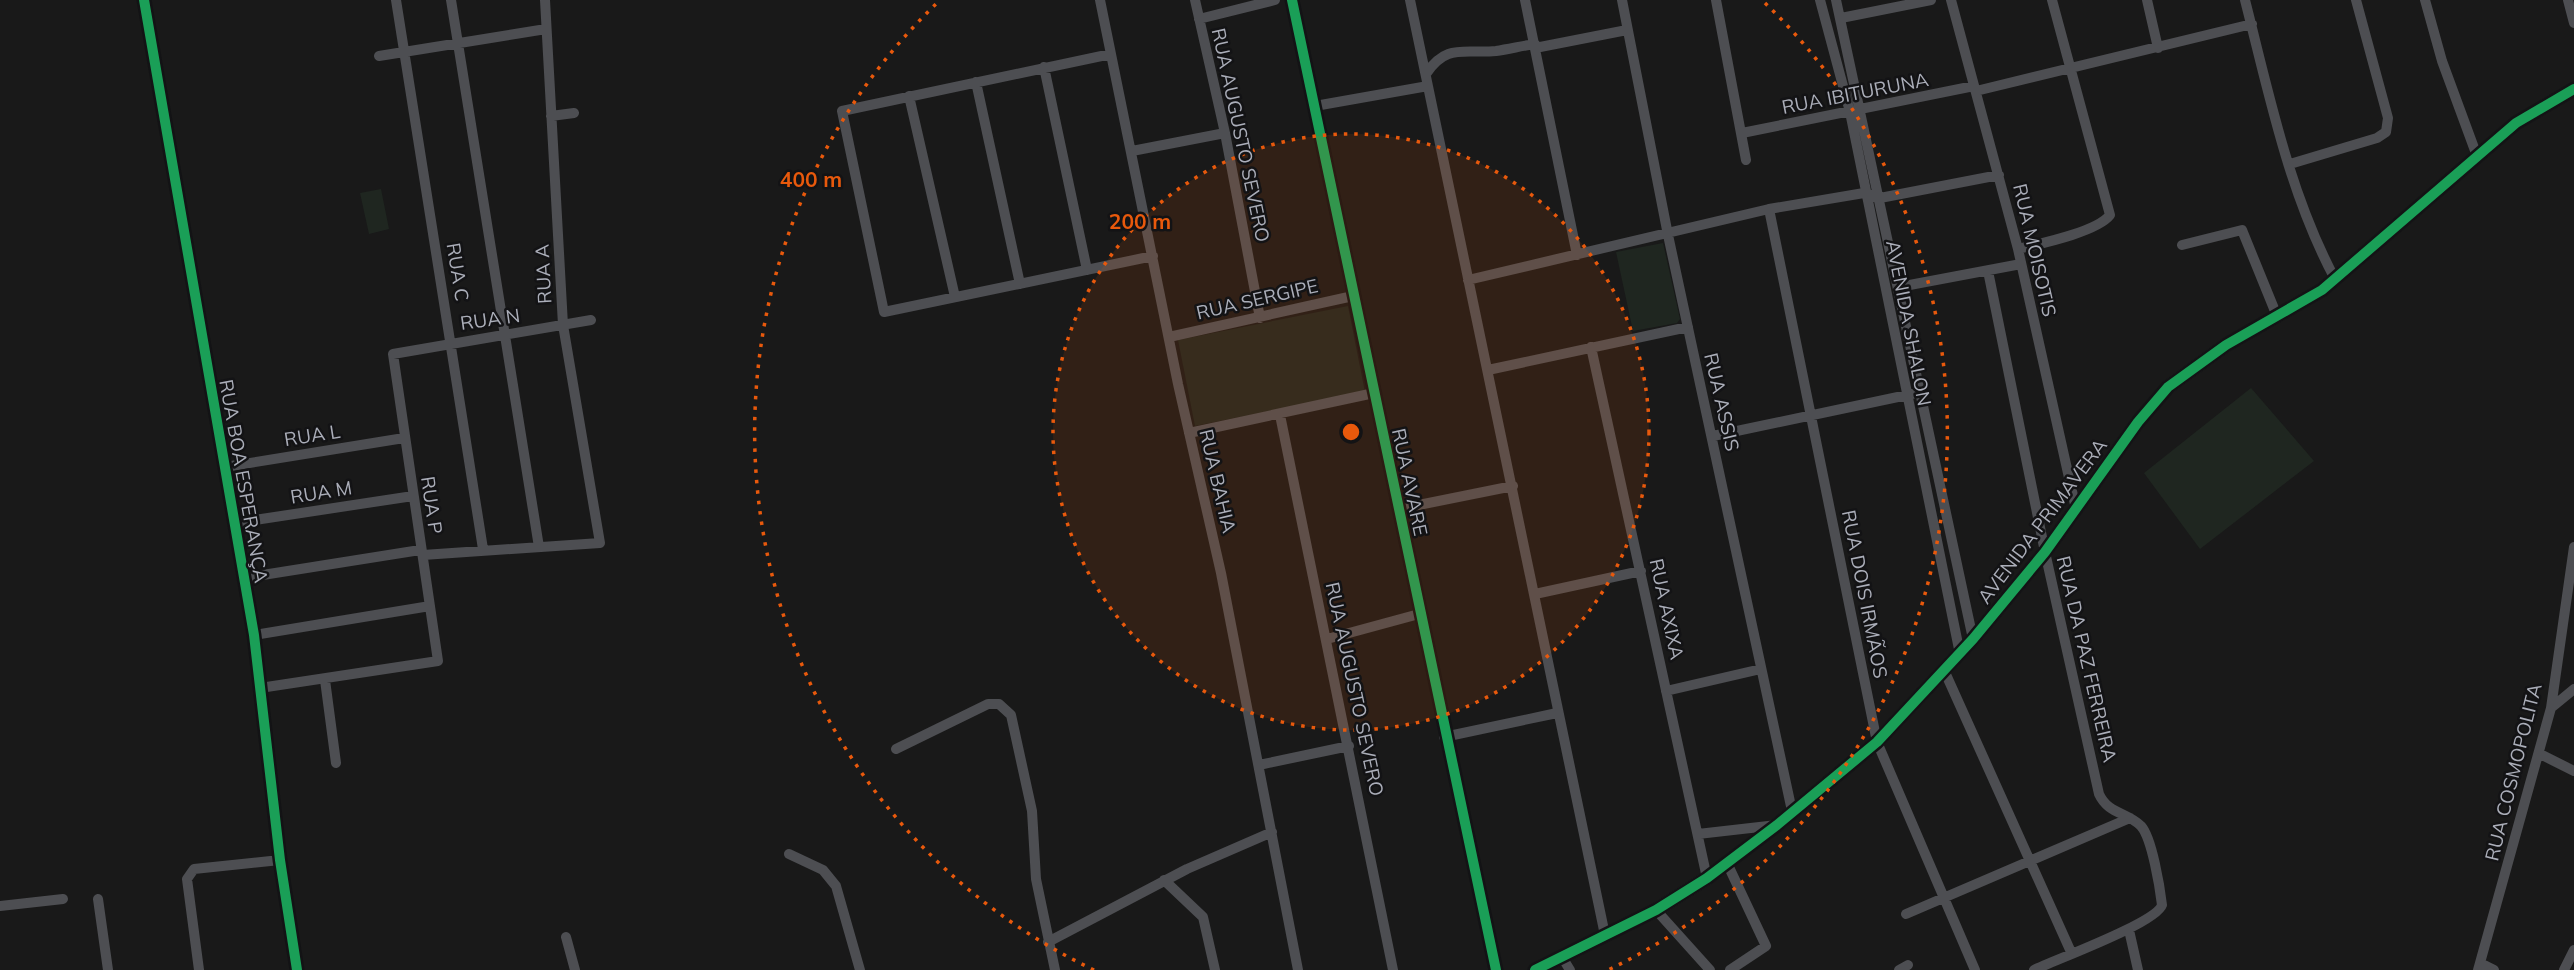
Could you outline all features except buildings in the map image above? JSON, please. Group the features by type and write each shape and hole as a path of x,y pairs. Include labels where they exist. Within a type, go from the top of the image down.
{"street":[{"name":"RUA BOA ESPERANÇA","path":"144,0 211,400 226,467 254,635 280,860 297,970"},
{"name":"RUA C","path":"396,0 483,549"},
{"path":"244,578 422,553 539,547 451,0"},
{"name":"RUA A","path":"539,547 600,543 563,325 545,0"},
{"name":"RUA BAHIA","path":"1100,0 1189,433 1221,573 1298,970"},
{"name":"RUA AUGUSTO SEVERO","path":"1195,0 1225,133 1260,318"},
{"path":"1199,19 1275,0"},
{"name":"RUA AVARE","path":"1292,0 1444,737 1496,970"},
{"path":"1410,0 1605,935"},
{"path":"1525,0 1577,255"},
{"name":"RUA ASSIS","path":"1622,0 1668,235 1792,811"},
{"path":"1716,0 1746,160"},
{"name":"AVENIDA SHALON","path":"1821,0 1838,67 1855,111 1880,198 1973,639"},
{"name":"AVENIDA SHALON","path":"1836,0 1852,65 1864,193 1959,654"},
{"path":"1841,18 1931,0"},
{"name":"RUA MOISOTIS","path":"1951,0 2018,249 2076,509"},
{"path":"2018,249 2050,242 2101,222 2110,215 2052,0"},
{"path":"2147,0 2158,48"},
{"path":"2245,0 2267,93 2318,248 2334,279"},
{"path":"2290,164 2377,138 2386,132 2388,118 2356,0"},
{"path":"2425,0 2442,61 2477,156"},
{"path":"2568,0 2574,23"},
{"name":"RUA IBITURUNA","path":"1742,133 2069,70 2252,24"},
{"path":"379,56 546,29"},
{"path":"1426,74 1437,59 1450,53 1535,46 1628,30"},
{"path":"1111,54 842,111 884,312 1153,256"},
{"path":"1838,67 1852,65"},
{"path":"1044,67 1087,270"},
{"path":"976,82 1020,284"},
{"path":"1314,107 1428,86"},
{"name":"AVENIDA PRIMAVERA","path":"1535,970 1657,910 1707,878 1777,825 1877,742 1973,639 2045,552 2138,422 2168,387 2192,366 2334,279 2516,123 2574,89"},
{"path":"909,96 955,297"},
{"path":"551,116 574,113"},
{"path":"1132,151 1225,133"},
{"path":"1468,280 1668,235 1769,209 1864,193 1880,198 1999,175"},
{"name":"RUA DOIS IRMÃOS","path":"1769,209 1877,742 1975,970"},
{"path":"2182,245 2242,230 2277,316"},
{"path":"1899,287 2021,264"},
{"name":"RUA DA PAZ FERREIRA","path":"1988,271 2045,552 2099,794 2107,807 2130,818 2141,826 2147,836 2161,909 2129,930"},
{"name":"RUA SERGIPE","path":"1169,337 1353,296"},
{"name":"RUA N","path":"393,354 592,320"},
{"path":"1488,370 1688,327"},
{"name":"RUA AXIXA","path":"1591,347 1707,878"},
{"name":"RUA P","path":"325,680 438,661 393,354"},
{"path":"1900,362 1913,360"},
{"path":"1713,436 1919,392"},
{"path":"1189,433 1374,393"},
{"name":"RUA AUGUSTO SEVERO","path":"1280,415 1393,970"},
{"name":"RUA L","path":"226,467 404,438"},
{"path":"1399,509 1513,486"},
{"name":"RUA M","path":"235,523 413,496"},
{"name":"RUA COSMOPOLITA","path":"2479,966 2551,708 2574,547"},
{"path":"1535,594 1641,571"},
{"path":"254,635 430,606"},
{"path":"1327,639 1419,614"},
{"path":"1666,691 1761,669"},
{"path":"1944,670 2028,861 2071,951"},
{"path":"260,688 313,679 325,680 336,763"},
{"path":"2551,708 2574,689"},
{"path":"896,749 984,705 994,703 1004,707 1014,725 1032,811 1034,870 1055,970"},
{"path":"1444,737 1557,713"},
{"path":"1259,765 1349,746"},
{"path":"2540,754 2574,771"},
{"path":"1906,914 2130,818"},
{"path":"1698,834 1777,825"},
{"path":"1048,942 1164,880 1272,832"},
{"path":"789,854 823,870 836,886 860,970"},
{"path":"199,970 187,879 194,869 280,860"},
{"path":"1727,863 1766,946 1730,970"},
{"path":"1164,880 1203,917 1214,970"},
{"path":"0,905 63,899"},
{"path":"98,899 108,970"},
{"path":"1657,910 1710,970"},
{"path":"2036,970 2071,951 2129,930 2138,970"},
{"path":"566,937 575,970"},
{"path":"2564,970 2574,950"},
{"path":"1562,957 1570,970"},
{"path":"2479,966 2494,970"}],"shaded area":[{"path":"381,189 389,229 369,234 360,193"},
{"path":"1663,243 1680,319 1677,323 1633,331 1616,252"},
{"path":"1348,306 1365,392 1195,426 1178,340"},
{"path":"2251,388 2314,461 2200,549 2144,473"}],"cycle path":[{"path":"144,0 254,635 280,860 297,970"},
{"path":"1292,0 1496,970"},
{"path":"1535,970 1656,910 1707,878 1777,825 1877,742 1973,639 2045,552 2138,422 2168,387 2226,345 2322,290 2516,123 2574,89"}]}
